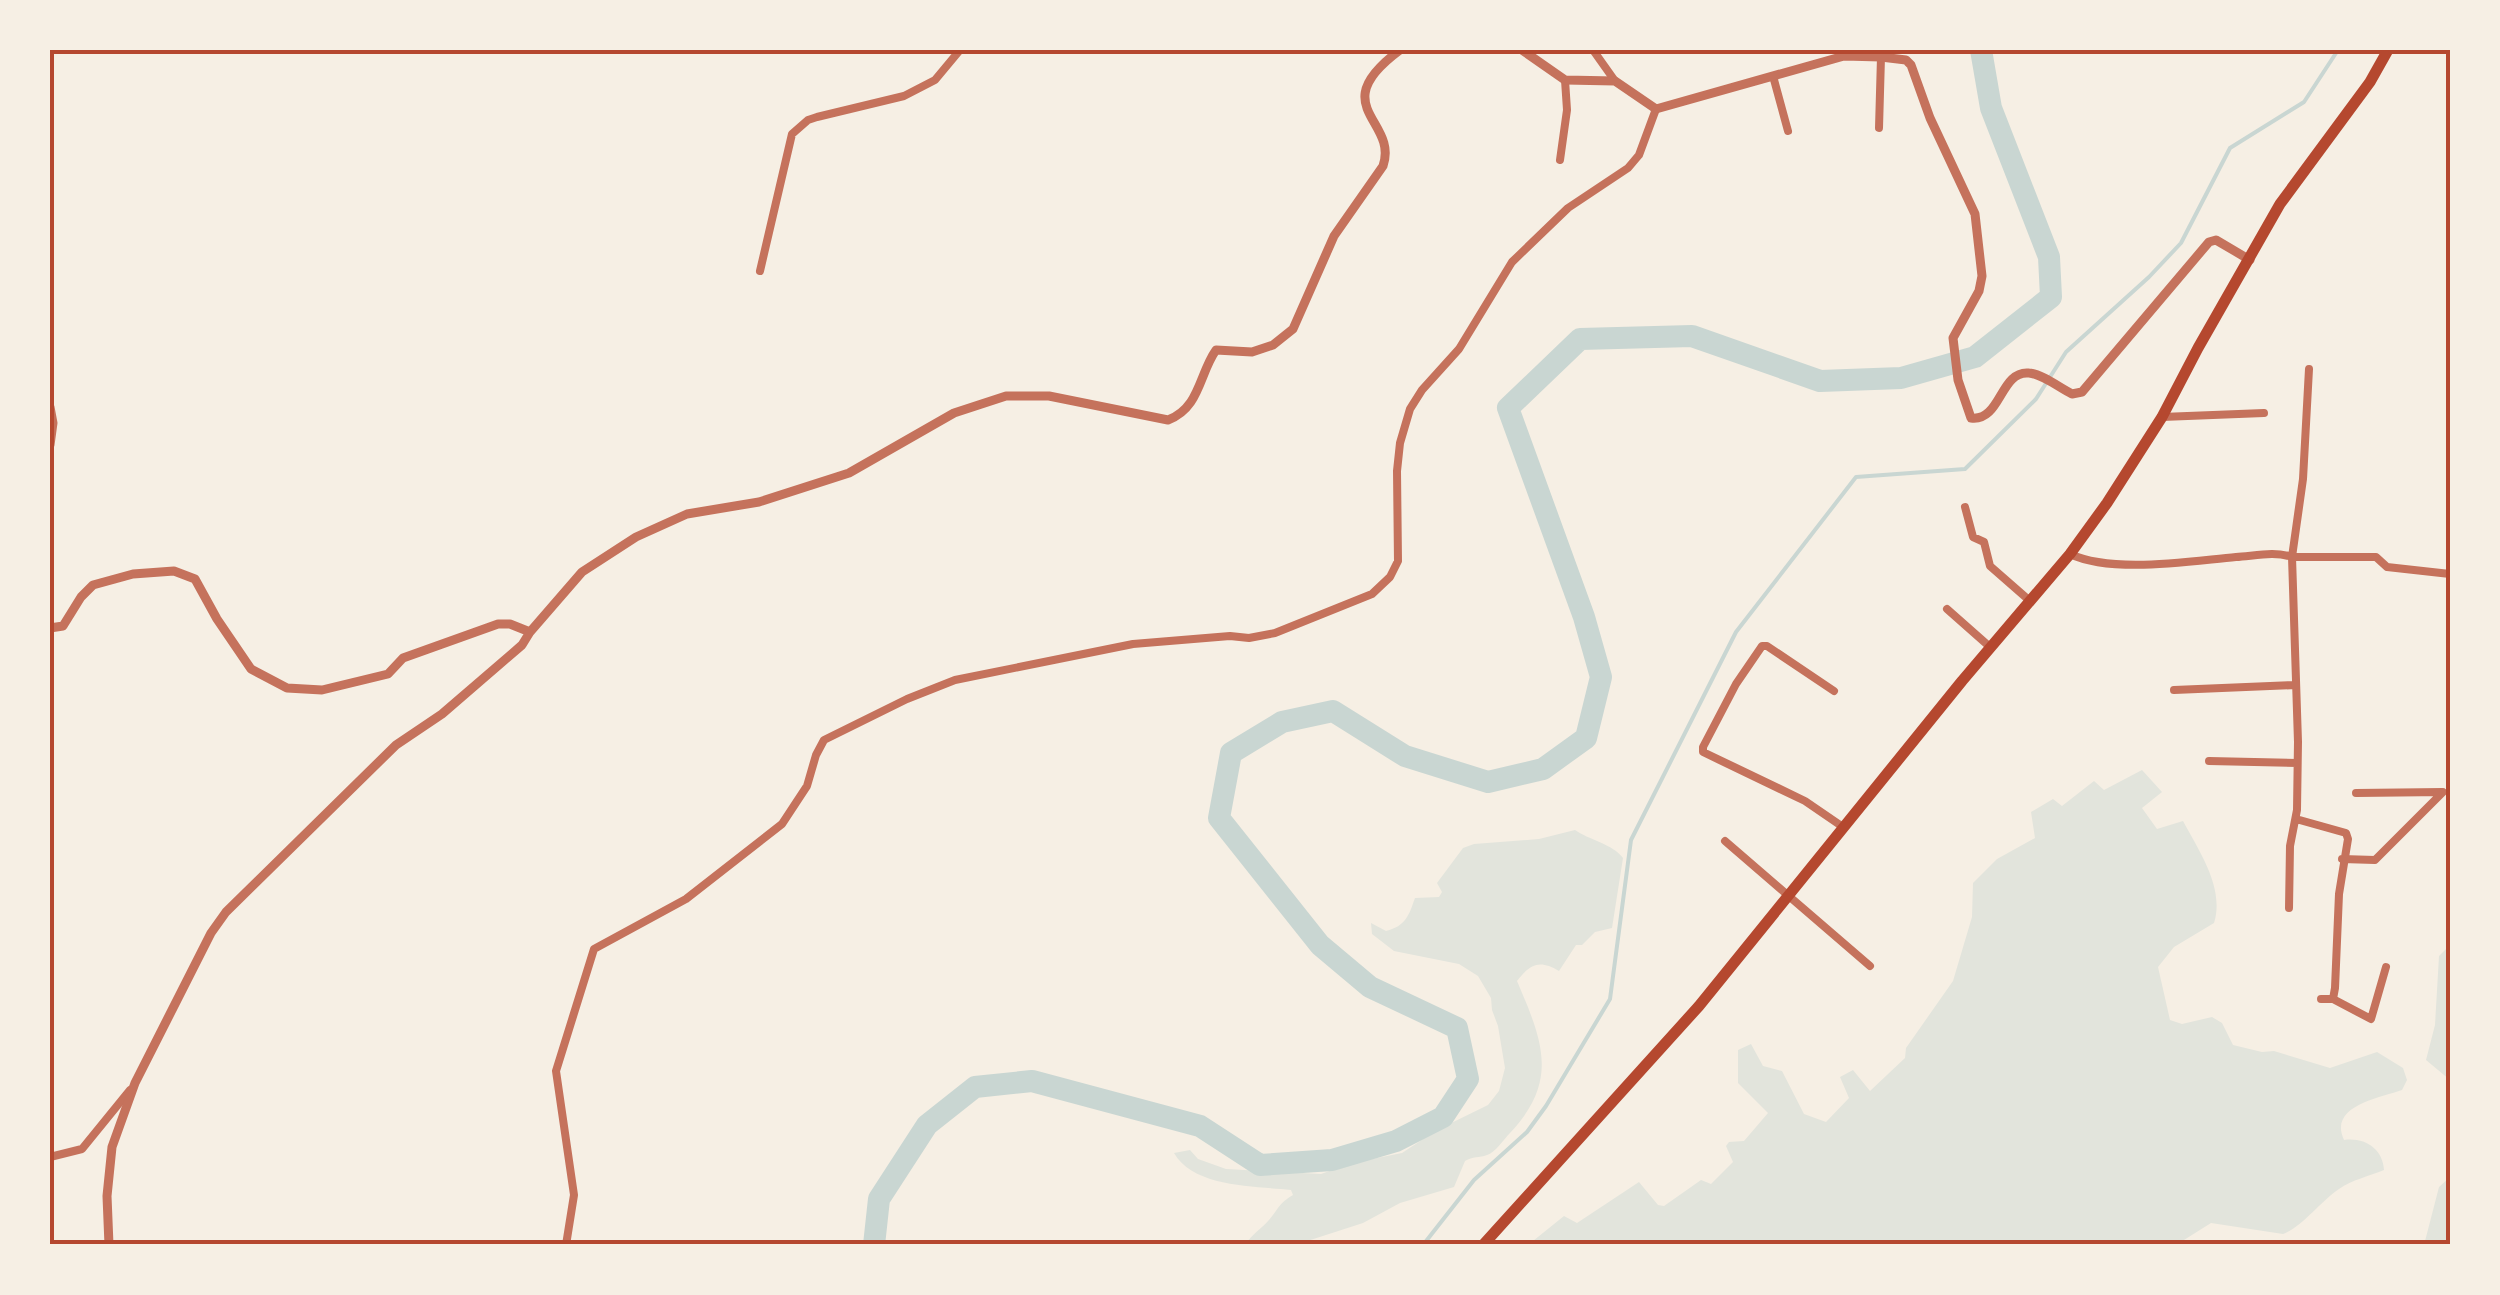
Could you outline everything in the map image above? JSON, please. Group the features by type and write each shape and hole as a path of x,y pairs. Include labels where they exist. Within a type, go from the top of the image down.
{"highway":[{"path":"1484,1245 1699,1006 2070,554 2108,503 2162,416 2290,189 2370,82 2388,50"}],"street":[{"path":"760,271 792,134 817,116 904,96 935,80 960,50"},
{"path":"109,1245 108,1169 136,1083 211,933 226,912 396,745 442,714 522,645 582,572 659,525 687,514 759,502 849,473 954,414 1006,396 1048,396 1168,420 1178,416 1190,405 1216,350 1252,352 1273,345 1293,329 1334,236 1384,166 1384,144 1367,114 1364,98 1368,80 1400,50"},
{"path":"1522,50 1565,80 1615,81"},
{"path":"1593,50 1615,81 1656,109"},
{"path":"1656,109 1845,53 1906,60 1911,64 1930,118 1975,214 1982,276 1979,291 1953,338 1964,407 1970,418 1976,420 1988,414 2011,380 2024,373 2033,373 2072,394 2082,392 2209,242 2216,240 2250,260"},
{"path":"1880,57 1880,128"},
{"path":"1773,76 1788,130"},
{"path":"1560,160 1567,110 1565,80"},
{"path":"566,1245 574,1195 556,1071 594,949 686,900 731,866 782,824 796,807 824,740 907,699 954,680 1133,644 1275,633 1372,594 1390,577 1398,562 1397,472 1410,408 1459,350 1512,262 1568,208 1628,168 1640,155 1656,109"},
{"path":"2289,908 2298,762 2292,557 2303,479 2309,369"},
{"path":"50,407 50,445"},
{"path":"2162,416 2264,414"},
{"path":"1964,507 1974,537 1984,542 1990,566 2030,601"},
{"path":"2070,554 2100,562 2146,563 2273,554 2376,558 2387,567 2450,574"},
{"path":"50,628 64,626 93,585 133,574 174,570 195,579 246,665 287,688 310,690 338,688 358,679 388,674 403,658 483,628 510,624 530,632"},
{"path":"1947,609 1990,647"},
{"path":"1834,692 1762,646 1736,684 1703,752 1794,795 1843,827"},
{"path":"2174,690 2295,685"},
{"path":"2209,761 2298,762"},
{"path":"2342,859 2375,860 2443,792 2356,794"},
{"path":"2296,819 2346,833 2348,839 2342,859 2333,998"},
{"path":"1725,841 1870,966"},
{"path":"2322,999 2333,998 2371,1019 2386,968"},
{"path":"50,1158 82,1149 136,1083"}],"shaded area":[{"path":"2142,770 2162,792 2142,808 2157,829 2183,821 2209,870 2216,897 2214,923 2174,947 2158,967 2170,1020 2182,1024 2212,1017 2222,1023 2233,1045 2274,1051 2330,1068 2377,1052 2403,1068 2407,1080 2402,1090 2358,1105 2343,1119 2341,1128 2344,1140 2359,1140 2372,1146 2384,1170 2339,1189 2283,1234 2211,1223 2176,1245 1528,1245 1564,1216 1577,1223 1639,1182 1658,1205 1664,1206 1701,1180 1711,1184 1733,1162 1726,1146 1729,1142 1744,1141 1768,1113 1738,1083 1738,1050 1751,1044 1763,1066 1782,1071 1804,1114 1826,1122 1849,1098 1840,1077 1853,1070 1870,1091 1905,1058 1906,1048 1953,981 1972,917 1973,883 1997,859 2035,838 2031,812 2053,799 2062,806 2094,781 2104,790"},
{"path":"1575,830 1623,858 1612,928 1595,932 1582,945 1576,945 1559,971 1536,965 1517,981 1542,1059 1536,1095 1526,1114 1493,1152 1465,1161 1454,1187 1400,1203 1363,1223 1295,1245 1245,1245 1293,1195 1291,1190 1211,1179 1183,1164 1174,1153 1190,1150 1198,1159 1226,1169 1321,1174 1402,1153 1437,1130 1488,1105 1499,1091 1505,1068 1491,998 1478,976 1459,964 1394,951 1372,934 1371,923 1386,931 1393,929 1406,919 1415,898 1439,897 1442,892 1437,883 1463,848 1539,839"},
{"path":"2450,945 2450,1080 2426,1060 2435,1025 2439,956"},
{"path":"2450,1177 2450,1245 2424,1245 2439,1187"}],"waterway":[{"path":"874,1245 879,1199 927,1125 975,1087 1032,1081 1200,1126 1260,1165 1332,1160 1396,1141 1443,1117 1468,1079 1457,1028 1370,987 1320,945 1219,818 1231,753 1282,722 1333,711 1405,756 1488,782 1543,769 1586,738 1601,677 1584,617 1508,408 1580,339 1692,336 1820,381 1901,378 1975,357 2051,297 2049,257 1991,108 1981,50"},
{"path":"1423,1245 1474,1180 1527,1132 1610,999 1631,840 1736,632 1856,477 1965,469 2036,399 2066,352 2181,243 2230,148 2304,102 2338,50"}]}
